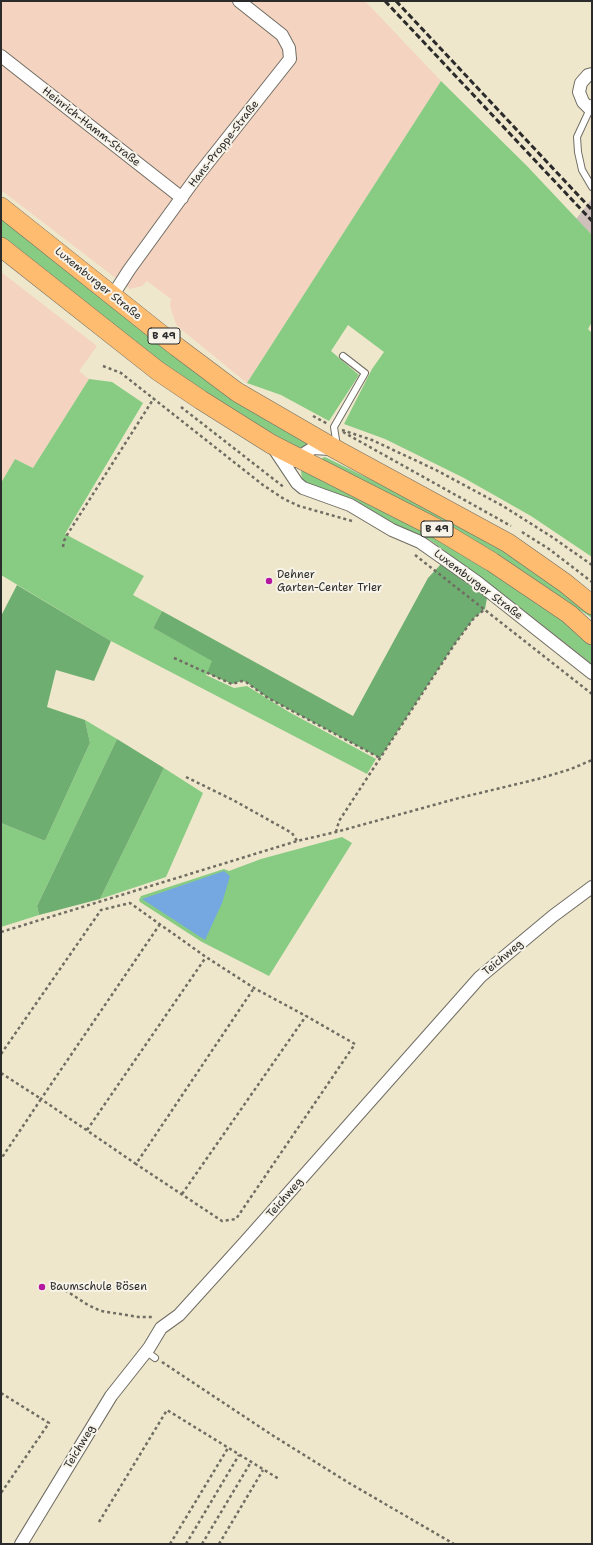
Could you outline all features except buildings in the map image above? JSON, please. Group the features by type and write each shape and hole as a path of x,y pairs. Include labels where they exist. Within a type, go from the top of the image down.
{"main road":[{"name":"Luxemburger Straße","path":"1,208 177,347 237,392 337,450 508,543 565,583 592,605"},
{"name":"Luxemburger Straße","path":"1,247 158,371 201,400 271,444 434,527 492,562 569,614 592,634"}],"street":[{"name":"Hans-Proppe-Straße","path":"113,295 129,270 182,198 290,59 289,48 282,35 239,1"},
{"name":"Heinrich-Hamm-Straße","path":"1,56 182,198"},
{"path":"591,107 583,102 579,92 581,83 588,75 592,74"},
{"name":"Luxemburger Straße","path":"271,444 297,483 303,488 350,504 397,532 420,542 477,582 592,672"},
{"name":"Luxemburger Straße","path":"299,457 313,448 337,450"},
{"path":"294,477 293,469 299,457"},
{"name":"Teichweg","path":"21,1544 111,1396 151,1355 161,1328 179,1315 480,977 553,916 592,887"}],"lane":[{"path":"591,107 577,137 578,152 582,170 592,187"},
{"path":"337,450 334,427 365,373 343,356"}],"path":[{"path":"103,366 122,373 263,485 284,499 299,506 353,522"},
{"path":"63,547 67,535 154,398"},
{"path":"308,414 499,518 549,549 592,582"},
{"path":"334,427 372,440 436,470 503,506 552,537 592,565"},
{"path":"397,532 413,553 592,694"},
{"path":"336,832 339,821 454,645 474,618 485,609"},
{"path":"174,658 232,684 242,681 246,682 268,698 380,758"},
{"path":"1,932 297,841 336,832 571,769 592,760"},
{"path":"186,776 292,833 297,841"},
{"path":"1,1054 101,910 130,903 206,957 254,988 355,1044 236,1219 222,1221 1,1073"},
{"path":"1,1159 160,924"},
{"path":"87,1130 206,957"},
{"path":"136,1164 254,988"},
{"path":"182,1194 306,1016"},
{"path":"65,1290 88,1305 101,1311 139,1317 153,1316"},
{"path":"151,1355 272,1435 349,1483 454,1544"},
{"path":"1,1393 49,1423 1,1493"},
{"path":"99,1522 167,1410 278,1479"},
{"path":"170,1544 228,1448"},
{"path":"186,1544 239,1455"},
{"path":"202,1544 251,1462"},
{"path":"219,1544 263,1470"}],"shaded area":[{"path":"1,1 365,1 441,81 247,383 177,326 170,305 171,299 147,281 142,286 130,289 1,190"},
{"path":"591,200 592,201 592,235 576,219"},
{"path":"1,272 97,346 79,371 89,379 33,468 15,459 1,483"}],"green space":[{"path":"441,81 527,166 592,235 592,322 588,329 592,333 592,557 531,516 464,478 385,439 344,424 372,369 384,352 348,325 331,351 359,375 329,421 281,395 247,383"},
{"path":"1,218 315,444 299,448 219,404 187,382 1,238"},
{"path":"89,379 112,382 143,403 65,534 144,576 133,595 162,611 153,628 213,661 206,675 234,688 247,686 289,712 376,759 367,774 111,641 1,575 1,483 15,459 33,468"},
{"path":"325,457 492,539 592,611 592,618 323,460 322,458"},
{"path":"303,467 307,467 507,578 592,642 592,664 499,591 430,540 402,529 354,502 311,486 302,479 301,472"},
{"path":"441,564 487,598 485,609 474,618 454,645 380,758 268,698 246,682 242,681 232,684 207,673 212,661 153,628 162,611 353,716 428,578"},
{"path":"17,585 111,641 94,681 56,670 47,707 85,720 90,743 45,841 1,823 1,616"},
{"path":"85,720 117,739 37,906 39,915 1,927 1,823 45,841 90,743"},
{"path":"117,739 164,768 100,899 39,915 37,906"},
{"path":"164,768 203,793 166,877 100,899"},
{"path":"342,837 352,843 269,976 202,942 139,900 141,896 224,869 229,871 261,859"}],"water":[{"path":"224,871 230,876 222,903 205,940 142,899"}],"railway":[{"path":"385,1 592,221"},
{"path":"396,1 592,210"}],"place":[{"name":"Dehner Garten-Center Trier","path":"269,581"},
{"name":"Baumschule Bösen","path":"42,1287"}]}
